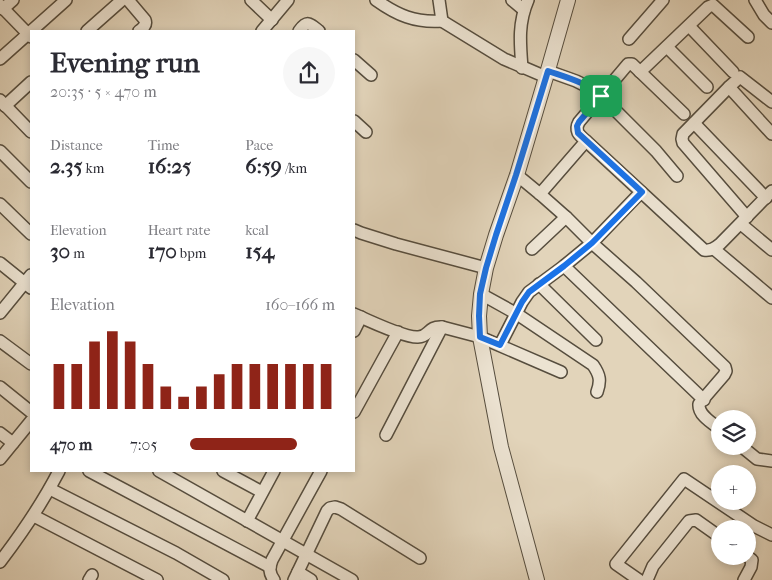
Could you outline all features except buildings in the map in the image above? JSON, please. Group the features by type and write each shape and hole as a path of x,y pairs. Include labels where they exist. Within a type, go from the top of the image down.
{"street":[{"path":"0,59 30,35 2,7 13,0"},
{"path":"35,30 66,0"},
{"path":"88,30 122,0"},
{"path":"128,0 146,22 145,26 140,30"},
{"path":"251,0 269,27 288,0"},
{"path":"376,0 398,14 414,20 442,21 504,60 522,68 547,74 596,91 656,151 677,176"},
{"path":"439,0 442,21"},
{"path":"512,0 526,5 521,23 522,68"},
{"path":"538,580 501,447 480,337 480,294 486,268 547,74 568,0"},
{"path":"629,39 663,0"},
{"path":"755,0 764,15 772,23"},
{"path":"640,72 708,7 718,3 748,37"},
{"path":"300,30 306,24 318,30"},
{"path":"689,26 733,72"},
{"path":"668,47 707,88"},
{"path":"355,61 372,75"},
{"path":"684,114 632,64 628,64 577,126 578,133 704,250 708,250 714,249 769,194 694,124"},
{"path":"772,102 740,77 683,134 682,139 683,143 744,221 772,250"},
{"path":"30,83 3,103 30,131"},
{"path":"729,87 772,134"},
{"path":"355,122 366,132"},
{"path":"540,194 586,141"},
{"path":"0,151 30,181"},
{"path":"516,175 566,217 725,368 724,376 700,404 699,409 701,413 711,421"},
{"path":"500,345 529,292 592,243 642,192"},
{"path":"0,204 30,233"},
{"path":"532,249 566,217"},
{"path":"355,230 396,244 486,268"},
{"path":"714,249 772,298"},
{"path":"0,264 29,282 0,312"},
{"path":"564,266 704,400"},
{"path":"539,284 596,340"},
{"path":"480,294 517,314 593,365 599,374 600,384 597,392"},
{"path":"357,315 413,337 425,335 436,326 480,337 561,372"},
{"path":"386,435 442,327"},
{"path":"355,410 398,332"},
{"path":"0,341 30,363"},
{"path":"0,387 30,411"},
{"path":"0,459 30,422"},
{"path":"0,433 13,443"},
{"path":"752,455 757,459 772,461"},
{"path":"0,562 34,516 58,472"},
{"path":"91,472 271,576 282,540 320,472"},
{"path":"161,472 352,580"},
{"path":"225,472 262,492"},
{"path":"247,520 273,472"},
{"path":"639,580 616,564 684,479 772,536"},
{"path":"50,488 176,553 223,580"},
{"path":"311,580 296,576 330,508 341,509 420,558"},
{"path":"34,516 158,580"},
{"path":"658,580 647,580 654,566 689,521 696,520 711,531"},
{"path":"744,580 751,565"}],"route":[{"path":"548,71 596,91 601,96 579,122 576,130 642,192 592,243 529,292 500,345 480,337 480,294 486,268 548,71"}]}
